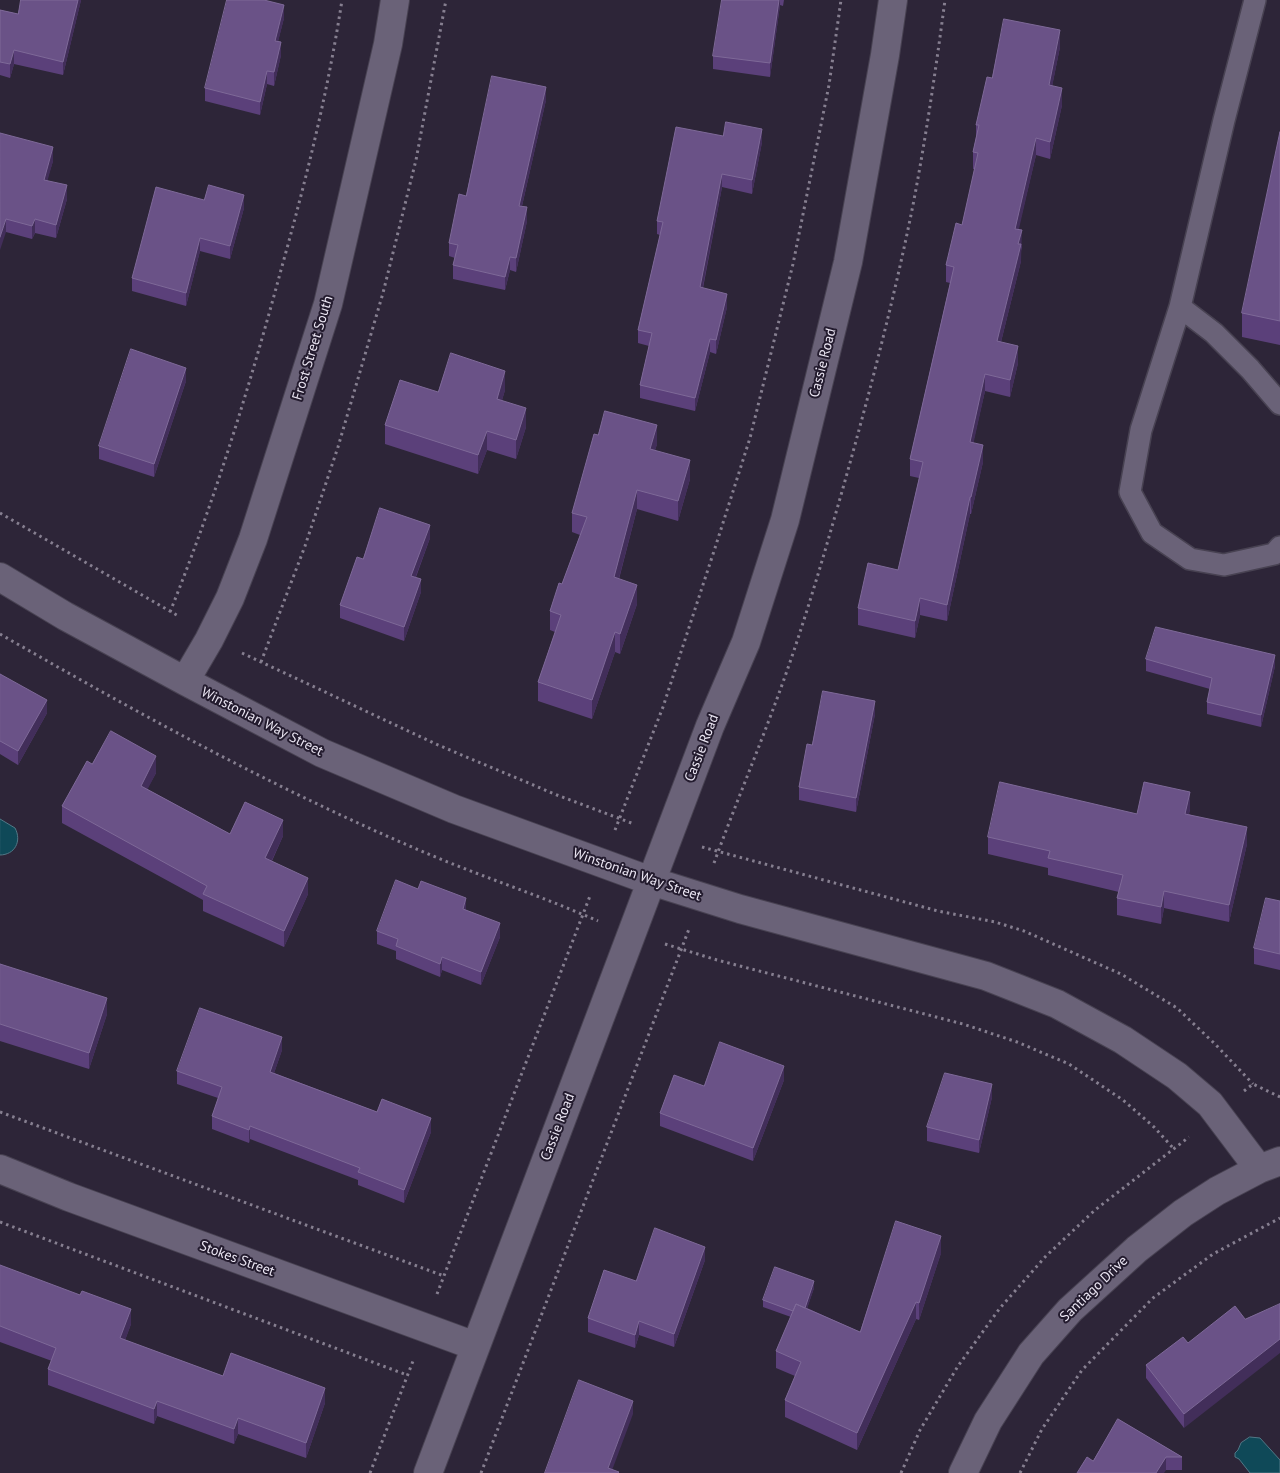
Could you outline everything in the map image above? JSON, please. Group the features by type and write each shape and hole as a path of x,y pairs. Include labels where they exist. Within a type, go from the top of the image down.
{"street":[{"name":"Frost Street South","path":"185,681 212,635 230,598 253,539 328,304 388,44 395,0"},
{"name":"Cassie Road","path":"428,1473 668,835 710,726 746,642 785,520 848,262 893,0"},
{"name":"Winstonian Way Street","path":"0,577 65,616 322,753 454,809 651,881 740,909 986,976 1057,1004 1123,1040 1177,1076 1210,1104 1217,1114 1270,1165"},
{"name":"Santiago Drive","path":"963,1473 988,1421 1020,1371 1070,1310 1136,1249 1183,1213 1217,1191 1270,1165"},
{"name":"Stokes Street","path":"0,1169 69,1197 475,1346"}],"lane":[{"path":"1255,0 1224,120 1180,307 1141,430 1130,492 1152,533 1190,559 1224,565 1274,554 1280,547"},
{"path":"1180,307 1214,333 1250,369 1280,404"}],"path":[{"path":"170,612 194,550 260,351 309,169 335,47 342,0"},
{"path":"261,662 305,546 338,447 383,293 416,160 446,0"},
{"path":"370,1473 662,707 716,548 750,438 793,264 829,85 841,0"},
{"path":"0,513 245,655 438,746 556,795 704,848 938,911 995,922 1024,931 1121,974 1177,1008 1215,1044 1252,1084 1280,1097"},
{"path":"901,1473 920,1430 958,1366 1000,1308 1039,1264 1095,1210 1174,1149 1252,1084"},
{"path":"0,1112 444,1276"},
{"path":"1020,1473 1042,1429 1082,1370 1153,1298 1213,1254 1280,1218"},
{"path":"0,1222 407,1375"}],"water":[{"path":"0,819 15,828 18,838 16,846 10,853 0,855"},
{"path":"1250,1437 1260,1438 1280,1460 1280,1473 1250,1473 1239,1459 1235,1457 1235,1453 1241,1443"}],"building":[{"path":"21,0 78,0 63,62 14,50 10,64 0,62 0,10 18,14"},
{"path":"227,0 264,0 284,5 275,41 281,42 274,72 267,71 260,102 205,88"},
{"path":"722,0 779,0 770,63 713,56"},
{"path":"1004,19 1060,30 1049,85 1062,88 1050,142 1036,138 1015,229 1022,230 1018,244 1021,244 997,341 1018,346 1010,380 985,374 970,442 983,445 947,605 920,598 915,621 858,608 868,563 898,570 923,462 910,459 954,267 946,265 956,223 962,225 978,153 973,152 979,125 976,125 987,77 992,78"},
{"path":"492,76 546,87 519,206 527,207 516,258 510,257 505,277 453,265 458,245 449,243 459,194 466,196"},
{"path":"726,122 762,129 752,180 722,174 700,287 727,294 716,340 710,339 695,398 640,385 652,333 638,330 663,222 657,221 676,127 723,136"},
{"path":"1280,132 1280,321 1242,313"},
{"path":"0,133 53,147 44,180 67,185 56,225 35,219 32,226 6,219 0,237"},
{"path":"209,185 244,195 230,246 200,238 186,293 132,278 156,187 204,200"},
{"path":"131,349 186,368 154,464 99,446"},
{"path":"451,353 505,371 497,399 526,408 516,440 487,431 478,455 385,425 400,380 438,392"},
{"path":"605,411 657,425 650,449 690,460 678,501 637,490 614,577 637,585 620,634 615,632 592,700 538,682 561,615 550,611 559,583 562,584 587,517 572,513 594,434 598,435"},
{"path":"380,508 430,525 411,576 421,579 404,627 340,605 357,557 363,559"},
{"path":"1156,627 1275,655 1261,715 1207,702 1212,678 1146,659"},
{"path":"0,674 47,700 18,751 0,741"},
{"path":"823,691 875,701 856,798 799,787 807,744 812,745"},
{"path":"111,731 156,756 141,786 230,834 245,802 283,820 265,858 308,878 284,931 203,894 207,886 62,806 87,761 92,764"},
{"path":"1000,782 1137,814 1144,782 1190,792 1185,814 1247,827 1229,905 1164,891 1161,907 1117,898 1123,875 1048,858 1050,851 988,837"},
{"path":"396,880 418,889 421,881 466,898 463,909 500,923 481,972 442,957 440,964 396,946 398,939 377,931"},
{"path":"1266,898 1280,901 1280,954 1254,948"},
{"path":"0,964 107,998 89,1053 0,1024"},
{"path":"200,1008 282,1037 270,1072 377,1112 382,1099 431,1118 404,1190 358,1172 360,1168 250,1126 249,1130 212,1116 222,1087 177,1071"},
{"path":"720,1042 784,1066 753,1148 660,1113 674,1075 704,1086"},
{"path":"945,1073 992,1084 979,1140 927,1127"},
{"path":"896,1221 941,1236 919,1303 916,1302 857,1433 785,1400 801,1362 776,1351 796,1304 860,1332"},
{"path":"655,1228 705,1247 674,1334 639,1321 635,1335 588,1318 604,1270 636,1281"},
{"path":"0,1265 80,1295 82,1291 131,1309 120,1338 223,1376 231,1353 325,1388 306,1443 238,1418 234,1429 157,1401 154,1409 48,1369 56,1348 0,1326"},
{"path":"775,1267 814,1281 805,1308 796,1304 793,1311 763,1300"},
{"path":"1280,1304 1280,1339 1184,1414 1146,1365 1183,1337 1188,1343 1235,1306 1245,1319"},
{"path":"579,1380 633,1401 608,1468 618,1473 545,1473"},
{"path":"1118,1419 1182,1457 1166,1457 1156,1473 1077,1473 1087,1457 1093,1461"}]}
